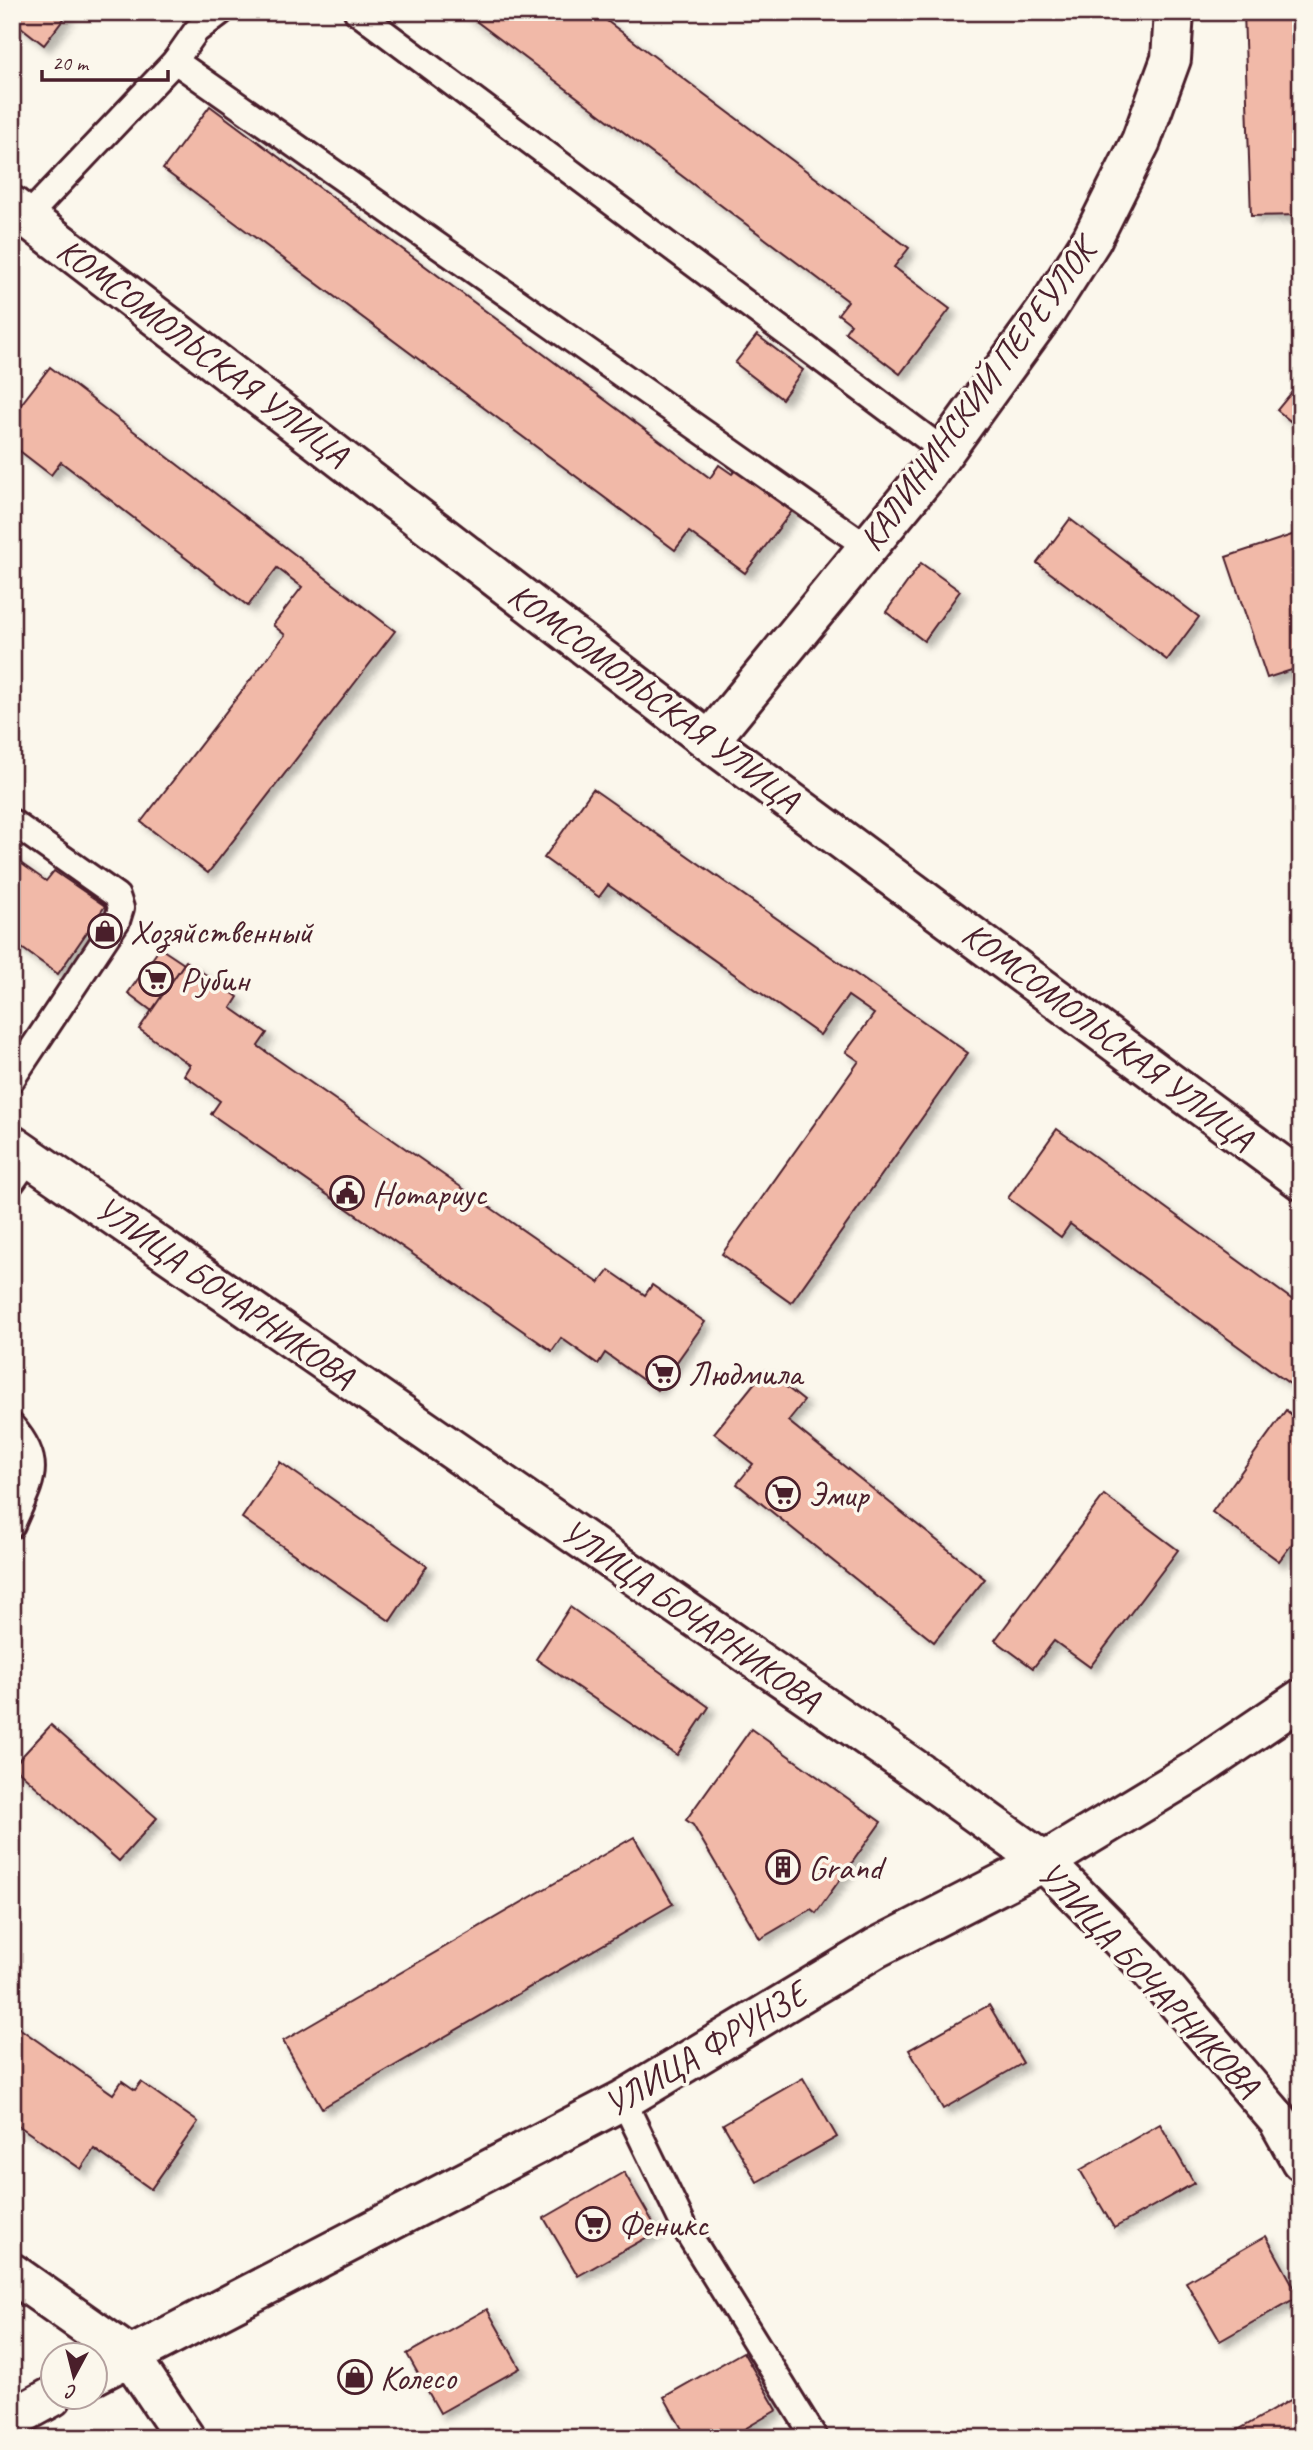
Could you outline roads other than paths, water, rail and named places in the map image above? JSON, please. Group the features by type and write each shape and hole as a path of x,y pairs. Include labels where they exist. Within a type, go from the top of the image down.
{"street":[{"name":"КАЛИНИНСКИЙ ПЕРЕУЛОК","path":"709,741 944,451 1048,308 1092,239 1141,141 1171,59 1174,12"},
{"name":"КОМСОМОЛЬСКАЯ УЛИЦА","path":"19,211 709,741 1301,1180"},
{"name":"УЛИЦА БОЧАРНИКОВА","path":"18,1161 912,1767 1044,1862 1143,1962 1278,2120 1301,2161"},
{"name":"УЛИЦА ФРУНЗЕ","path":"108,2368 623,2100 876,1948 1044,1862 1195,1770 1301,1699"},
{"path":"12,2273 131,2356 185,2438"},
{"path":"12,2419 38,2405"}],"lane":[{"path":"19,211 175,61 196,31 221,12"},
{"path":"357,12 944,451"},
{"path":"175,61 867,547"},
{"path":"12,822 117,896 121,908 117,921 12,1079"},
{"path":"12,1426 32,1451 33,1467 12,1525"},
{"path":"623,2100 686,2230 815,2438"}],"place":[{"name":"Хозяйственный","path":"105,931"},
{"name":"Рубин","path":"156,979"},
{"name":"Нотариус","path":"347,1193"},
{"name":"Людмила","path":"663,1373"},
{"name":"Эмир","path":"783,1494"},
{"name":"Grand","path":"783,1867"},
{"name":"Феникс","path":"593,2224"},
{"name":"Колесо","path":"355,2377"}]}
